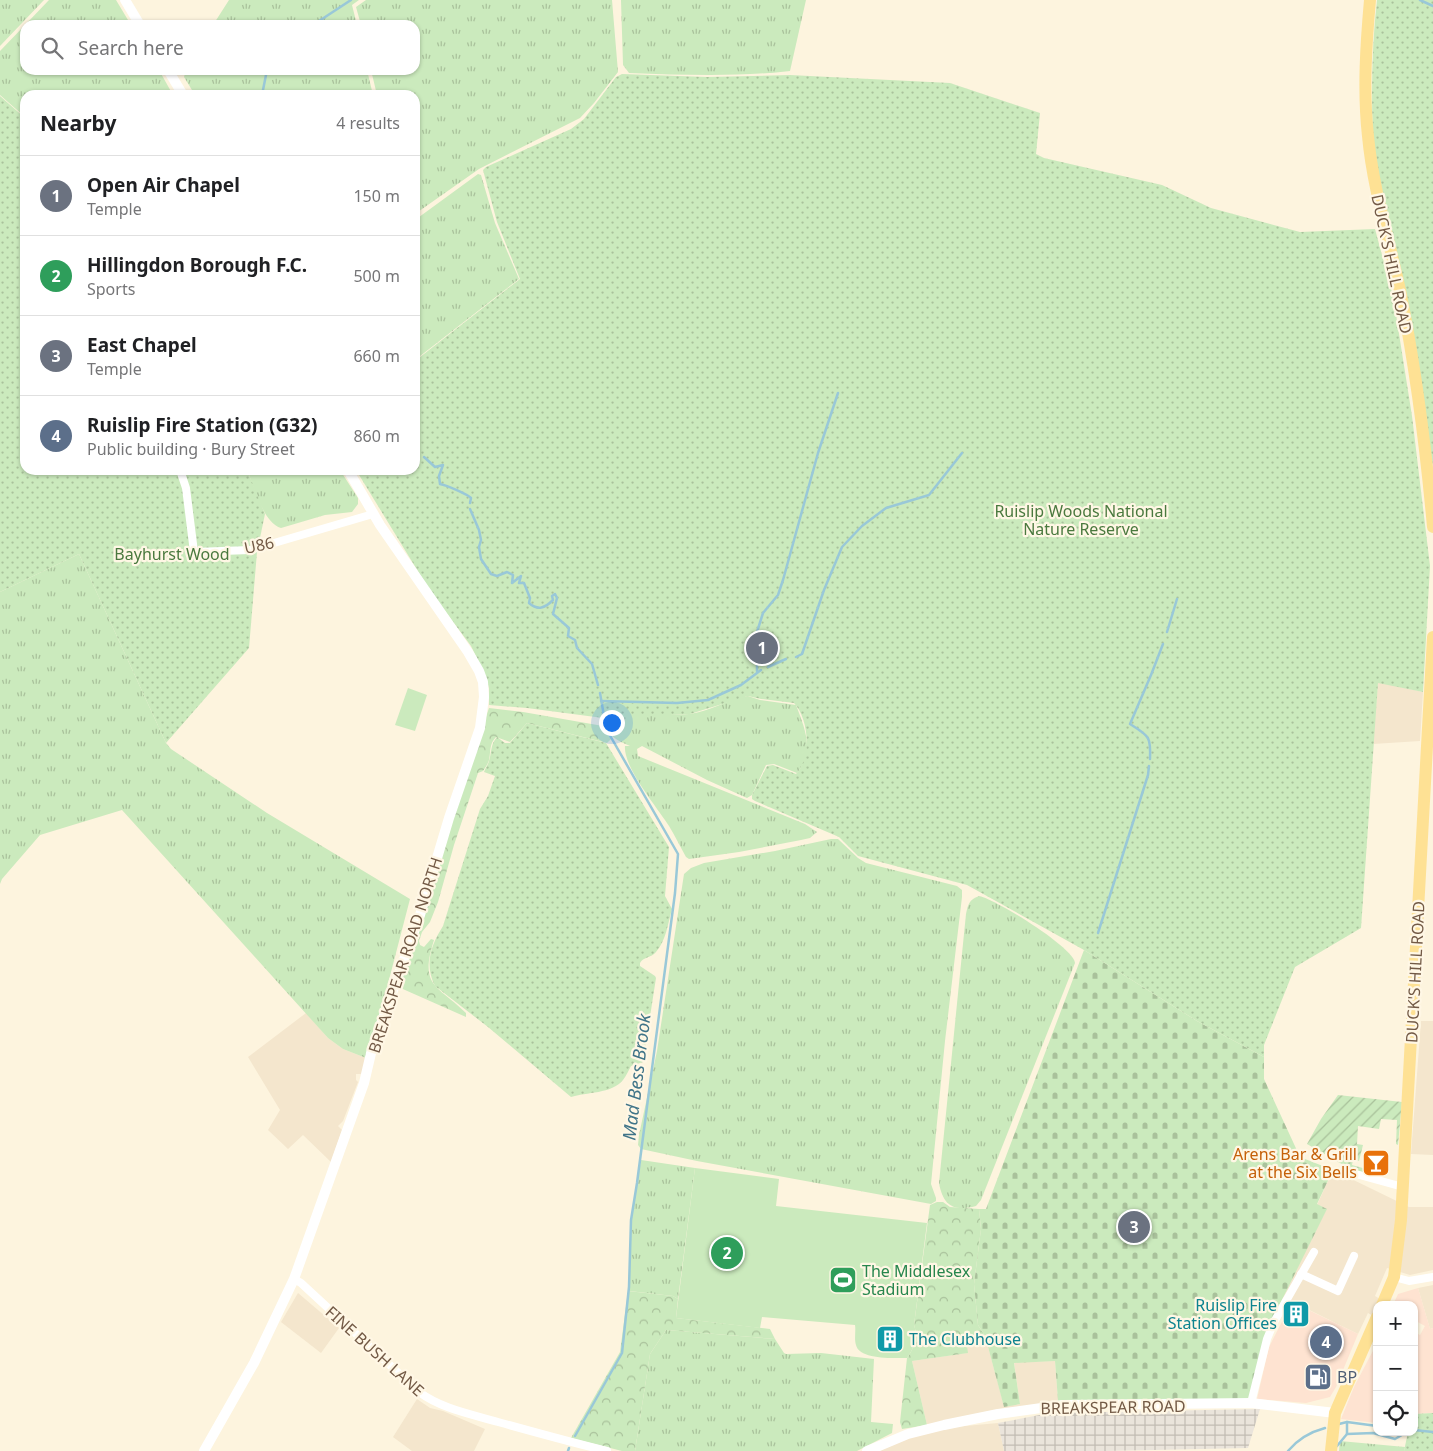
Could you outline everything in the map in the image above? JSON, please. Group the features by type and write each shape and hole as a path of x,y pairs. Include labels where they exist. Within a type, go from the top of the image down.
{"main road":[{"name":"DUCK'S HILL ROAD","path":"1370,0 1366,73 1368,135 1381,214 1401,295 1414,374 1433,527"},
{"name":"DUCK'S HILL ROAD","path":"1384,1301 1394,1277 1401,1220 1433,637"},
{"path":"1331,1451 1335,1414 1373,1326"}],"street":[{"path":"125,0 137,20"},
{"path":"171,75 181,90"},
{"name":"U86","path":"182,475 186,488 194,552 250,550 372,514"},
{"name":"BREAKSPEAR ROAD NORTH","path":"204,1451 254,1363 294,1279 364,1083 376,1040 420,915 449,818 480,728 484,697 481,677 468,652 372,514 351,475"},
{"path":"1345,1171 1403,1187"},
{"path":"1251,1404 1267,1339 1274,1322 1314,1252"},
{"path":"1301,1274 1336,1295 1354,1256"},
{"path":"1394,1277 1409,1281 1433,1278"},
{"name":"FINE BUSH LANE","path":"294,1279 430,1400 443,1406 606,1451"},
{"name":"BREAKSPEAR ROAD","path":"867,1451 908,1434 953,1423 1013,1411 1063,1406 1251,1404 1335,1414"}],"shaded area":[{"path":"1378,682 1423,692 1420,741 1373,744"},
{"path":"306,1013 328,1038 343,1049 366,1058 363,1074 356,1074 358,1082 343,1121 338,1126 342,1130 331,1162 303,1135 288,1149 268,1130 280,1110 248,1057"},
{"path":"1421,1021 1433,1021 1433,1155 1411,1154"},
{"path":"1333,1170 1409,1207 1433,1207 1433,1270 1410,1275 1387,1268 1375,1296 1383,1301 1373,1301 1373,1316 1368,1313 1358,1334 1283,1297 1326,1210 1317,1205"},
{"path":"1433,1285 1433,1328 1430,1329 1418,1288"},
{"path":"1418,1288 1430,1329 1433,1328 1433,1413 1418,1414 1418,1334 1420,1335 1425,1326 1418,1322 1418,1301 1395,1301 1398,1294"},
{"path":"298,1293 339,1328 321,1353 281,1322"},
{"path":"1292,1302 1358,1334 1330,1397 1306,1403 1257,1399 1269,1347"},
{"path":"987,1343 1004,1406 1020,1404 1014,1362 1055,1361 1058,1401 927,1425 912,1361 967,1353 967,1346"},
{"path":"1373,1351 1373,1423 1341,1419 1354,1387"},
{"path":"417,1399 430,1408 443,1411 485,1429 474,1451 412,1451 393,1437"},
{"path":"1260,1409 1248,1448 1004,1451 998,1423 1050,1413"},
{"path":"998,1423 1004,1451 868,1451 932,1429"}],"green space":[{"path":"0,0 44,0 25,20 20,20 20,25 0,46"},
{"path":"49,0 116,0 128,20 30,20"},
{"path":"229,0 359,0 352,5 356,20 216,20"},
{"path":"366,0 612,0 618,72 580,118 479,169 420,210 420,90 376,90 372,75 420,75 420,20 360,20 356,7"},
{"path":"621,0 806,0 790,71 710,75 629,73 623,65"},
{"path":"1377,0 1433,0 1433,466 1374,159 1372,80"},
{"path":"20,30 20,75 162,75 170,90 20,90 20,113 0,95 0,51"},
{"name":"Ruislip Woods National Nature Reserve","path":"622,74 707,77 790,75 950,83 1040,113 1036,154 1044,158 1162,185 1211,208 1300,232 1375,229 1393,296 1412,416 1430,566 1423,692 1378,683 1361,928 1295,967 1264,1045 1264,1057 1197,1021 1084,950 967,885 858,856 839,837 752,799 752,795 767,766 773,765 796,774 805,758 807,738 803,718 794,703 748,696 690,714 625,714 610,715 603,718 489,705 489,688 471,646 430,591 359,475 420,475 420,357 520,279 497,222 483,170 571,129 584,119 616,77"},
{"path":"185,75 368,75 372,90 192,90"},
{"name":"Bayhurst Wood","path":"0,96 20,114 20,475 249,475 265,514 257,552 249,648 166,743 79,554 0,592"},
{"path":"478,174 481,175 495,223 519,279 420,356 420,216"},
{"path":"249,475 343,475 358,498 358,504 352,512 325,515 281,528 269,519"},
{"path":"79,554 166,743 171,749 267,813 410,899 384,999 366,1058 343,1049 328,1038 122,810 40,835 2,879 0,884 0,592"},
{"path":"408,688 427,695 415,731 395,725"},
{"path":"748,696 760,700 796,705 807,740 806,756 797,773 774,764 766,765 752,795 747,798 707,780 642,746 637,749 638,756 805,824 817,832 810,838 801,840 689,859 629,765 625,746 630,746 616,739 608,732 604,718 623,713 696,713"},
{"path":"489,708 603,726 612,738 607,743 527,723 510,742 496,737 492,742 488,763 483,771 478,773 454,845 438,902 430,922 422,932 419,941 420,945 424,947 431,939 434,940 430,955 430,976 439,990 466,1013 466,1017 396,986"},
{"path":"527,723 606,743 669,847 665,896 672,909 668,926 659,948 654,954 640,963 640,966 656,978 643,1062 631,1066 623,1080 612,1088 571,1097 488,1027 435,986 430,970 432,948 443,926 480,809 488,796 495,776 484,772 489,762 493,743 497,737 505,743 510,743"},
{"path":"838,839 866,863 957,886 962,890 931,1184 936,1201 931,1204 697,1161 641,1149 638,1145 657,1051 684,874 691,868 704,863"},
{"path":"979,896 1016,914 1048,936 1071,956 1075,963 981,1200 976,1206 961,1208 947,1202 943,1197 939,1183 966,914 970,903"},
{"path":"1084,950 1197,1021 1264,1057 1264,1079 1300,1157 1333,1170 1317,1204 1327,1209 1267,1330 1249,1401 1058,1401 1055,1361 1014,1363 1020,1404 1004,1407 987,1343 978,1325 974,1284 981,1229 979,1209 986,1209"},
{"path":"1338,1095 1402,1102 1398,1145 1396,1144 1397,1120 1381,1119 1379,1129 1358,1126 1357,1144 1363,1145 1359,1161 1353,1159 1352,1165 1377,1172 1376,1177 1347,1167 1307,1144 1321,1119"},
{"path":"641,1160 695,1168 678,1299 673,1296 629,1291 631,1220"},
{"path":"695,1168 779,1179 776,1206 927,1223 914,1325 915,1338 912,1351 907,1358 870,1356 859,1350 855,1340 855,1325 762,1317 760,1328 676,1318"},
{"path":"943,1202 950,1207 979,1209 981,1229 974,1284 978,1325 987,1343 967,1346 968,1353 912,1361 927,1425 902,1429 900,1422 907,1358 912,1351 915,1338 914,1325 930,1205"},
{"path":"628,1291 673,1296 678,1299 676,1318 770,1329 775,1339 666,1330 650,1354 635,1451 622,1451 571,1438 620,1352"},
{"path":"666,1330 775,1339 786,1354 821,1353 874,1359 871,1422 893,1424 892,1433 857,1451 635,1451 650,1354"},
{"path":"1433,1413 1433,1451 1404,1451 1407,1436 1418,1436 1418,1414"},
{"path":"1340,1441 1405,1447 1404,1451 1339,1451"}],"waterway":[{"name":"Mad Bess Brook","path":"321,20 351,0"},
{"path":"1420,0 1433,6"},
{"name":"Mad Bess Brook","path":"263,90 266,75"},
{"path":"755,652 757,632 763,613 778,595 783,580 818,453 838,393"},
{"path":"796,657 802,654 824,590 842,547 862,526 886,508 929,495 962,453"},
{"name":"Mad Bess Brook","path":"424,457 435,467 443,465 439,476 440,484 469,496 471,498 470,503"},
{"name":"Mad Bess Brook","path":"470,509 479,530 481,559 491,574 497,576 507,572 513,575 512,583 521,576 519,583 524,583 530,598 529,603 538,608 547,605 553,600 552,596 555,594 557,598 553,614 569,628 568,636 575,640 577,648 592,664 598,685"},
{"path":"1167,632 1177,599"},
{"path":"1150,759 1148,737 1130,724 1163,644"},
{"path":"768,667 786,659"},
{"path":"757,663 757,671"},
{"path":"601,701 677,703 708,700 741,685 761,670"},
{"name":"Mad Bess Brook","path":"600,693 604,716"},
{"name":"Mad Bess Brook","path":"575,1436 622,1353 629,1287 631,1220 675,893 678,854 606,727"},
{"path":"1098,933 1148,775 1149,766"},
{"path":"1339,1424 1347,1422 1373,1425"},
{"path":"1347,1422 1347,1434"},
{"path":"1288,1451 1305,1436 1325,1428"},
{"path":"1418,1430 1433,1432"},
{"path":"1337,1446 1347,1434 1373,1433"},
{"path":"1384,1436 1395,1439 1400,1436"}],"place":[{"name":"Open Air Chapel","path":"762,648"},
{"name":"Arens Bar & Grill at the Six Bells","path":"1376,1163"},
{"name":"East Chapel","path":"1134,1227"},
{"name":"Hillingdon Borough F.C.","path":"727,1253"},
{"name":"The Middlesex Stadium","path":"843,1280"},
{"name":"Ruislip Fire Station Offices","path":"1296,1314"},
{"name":"The Clubhouse","path":"890,1339"},
{"name":"Ruislip Fire Station (G32)","path":"1326,1342"},
{"name":"BP","path":"1318,1377"}]}
